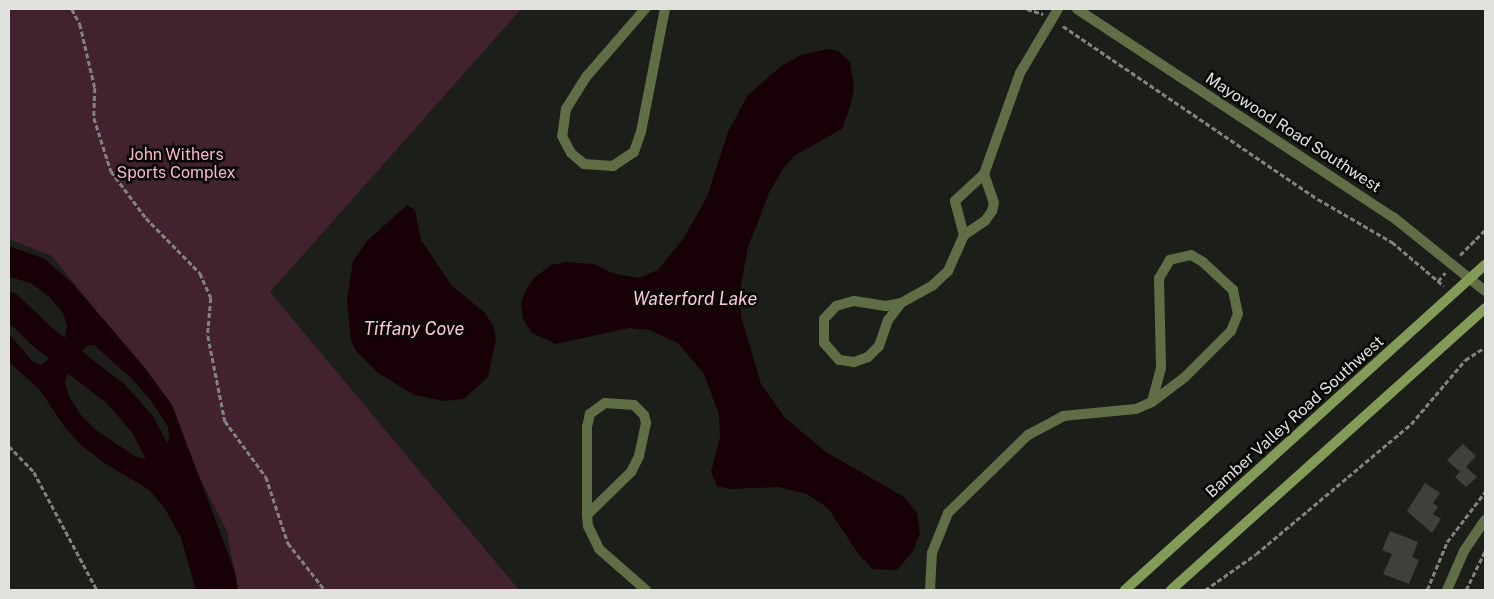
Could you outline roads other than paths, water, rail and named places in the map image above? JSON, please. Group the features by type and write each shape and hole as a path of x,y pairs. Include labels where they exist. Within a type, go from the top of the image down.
{"main road":[{"name":"Bamber Valley Road Southwest","path":"1125,590 1485,265"},
{"path":"1171,590 1485,308"}],"street":[{"path":"645,9 586,76 566,109 561,128 565,144 584,164 612,166 634,152 641,132 665,9"},
{"path":"964,235 955,201 984,174 1020,73 1058,9"},
{"name":"Mayowood Road Southwest","path":"1077,9 1393,217 1485,291"},
{"path":"901,303 888,320 879,346 868,357 854,362 839,360 824,343 824,318 836,306 854,301 886,306 901,303 927,288 948,271 964,235 985,221 992,211 994,203 984,174"},
{"path":"930,590 932,553 948,513 1028,435 1063,416 1136,409 1152,402 1169,391 1224,338 1238,314 1236,296 1228,283 1191,255 1170,260 1159,278 1161,368 1152,402"},
{"path":"587,515 636,463 646,423 644,416 634,405 605,403 590,414 587,515 593,542 646,590"},
{"path":"1447,590 1464,551 1485,520"}],"water":[{"name":"Waterford Lake","path":"828,49 838,51 850,62 854,87 851,104 842,129 794,156 782,170 769,193 748,247 740,290 741,316 761,384 785,418 826,452 904,497 917,513 920,534 913,551 898,569 891,570 873,569 859,555 828,508 807,494 779,487 730,489 717,486 711,472 720,437 719,414 704,374 678,343 649,330 629,328 556,344 532,333 523,319 521,304 525,292 534,278 551,265 566,262 594,264 612,273 638,278 658,270 683,239 707,197 728,132 748,95 780,67 801,55"},
{"name":"Tiffany Cove","path":"407,205 415,210 421,240 452,286 484,312 493,325 496,340 488,377 464,399 445,401 414,395 377,372 356,351 351,341 347,300 353,261 367,241"},
{"path":"9,246 45,259 74,285 145,368 172,405 235,572 238,590 196,590 181,538 164,507 148,489 104,463 81,445 64,426 40,390 9,362 9,334 33,362 41,365 55,354 65,338 67,325 62,311 47,295 31,283 9,277","holes":["94,345 131,378 152,402 168,427 169,439 164,452 156,460 136,457 96,430 80,414 69,396 65,382 69,370 86,346"]}],"waterway":[{"path":"9,305 46,340 116,394 143,425 175,487"}],"park label":[{"name":"John Withers Sports Complex","path":"176,164"}]}
